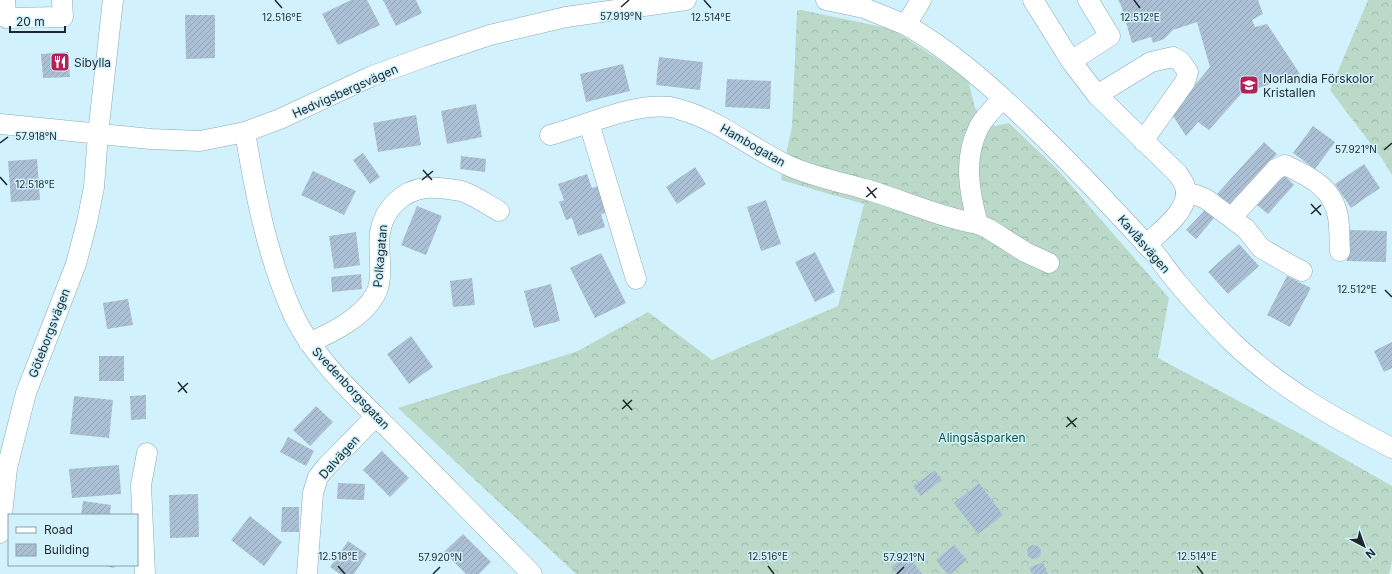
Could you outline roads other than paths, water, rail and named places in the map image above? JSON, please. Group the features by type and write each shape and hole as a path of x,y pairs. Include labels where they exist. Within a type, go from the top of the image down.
{"street":[{"path":"5,0 6,18 63,17 62,0"},
{"name":"Göteborgsvägen","path":"0,533 7,468 26,393 76,264 87,222 94,187 98,134 113,0"},
{"name":"Hedvigsbergsvägen","path":"0,124 151,139 200,141 245,132 286,117 372,76 427,56 490,36 566,17 686,0"},
{"path":"826,0 864,8 906,25 921,0"},
{"path":"1033,0 1071,61 1097,95 1178,174 1184,184 1186,194 1184,205 1175,218 1146,245"},
{"path":"1071,61 1110,36 1088,0"},
{"name":"Kavlåsvägen","path":"906,25 928,37 946,50 980,77 1003,98 1098,191 1202,311 1233,342 1272,377 1339,420 1392,448"},
{"path":"1097,95 1150,62 1173,57 1180,60 1188,72 1185,82 1143,141"},
{"path":"978,224 970,197 969,168 972,143 980,126 1003,98"},
{"name":"Hambogatan","path":"550,135 636,109 657,106 672,107 704,117 788,166 962,221 978,224 989,229 1026,252 1049,263"},
{"path":"589,123 636,279"},
{"name":"Svedenborgsgatan","path":"245,132 252,174 267,242 290,308 309,343 325,363 376,416 532,574"},
{"path":"1232,218 1276,169 1285,165 1310,177 1325,188 1332,200 1338,216 1340,251"},
{"name":"Polkagatan","path":"309,343 348,321 363,311 370,304 376,294 379,282 380,232 384,217 392,205 408,192 425,188 462,191 499,211"},
{"path":"1186,194 1196,195 1206,199 1246,229 1261,248 1302,271"},
{"name":"Dalvägen","path":"307,574 313,493 318,477 376,416"},
{"path":"145,574 141,485 147,453"}],"place":[{"name":"Sibylla","path":"60,62"},
{"name":"Norlandia Förskolor Kristallen","path":"1249,85"}],"park label":[{"name":"Alingsåsparken","path":"982,437"}]}
